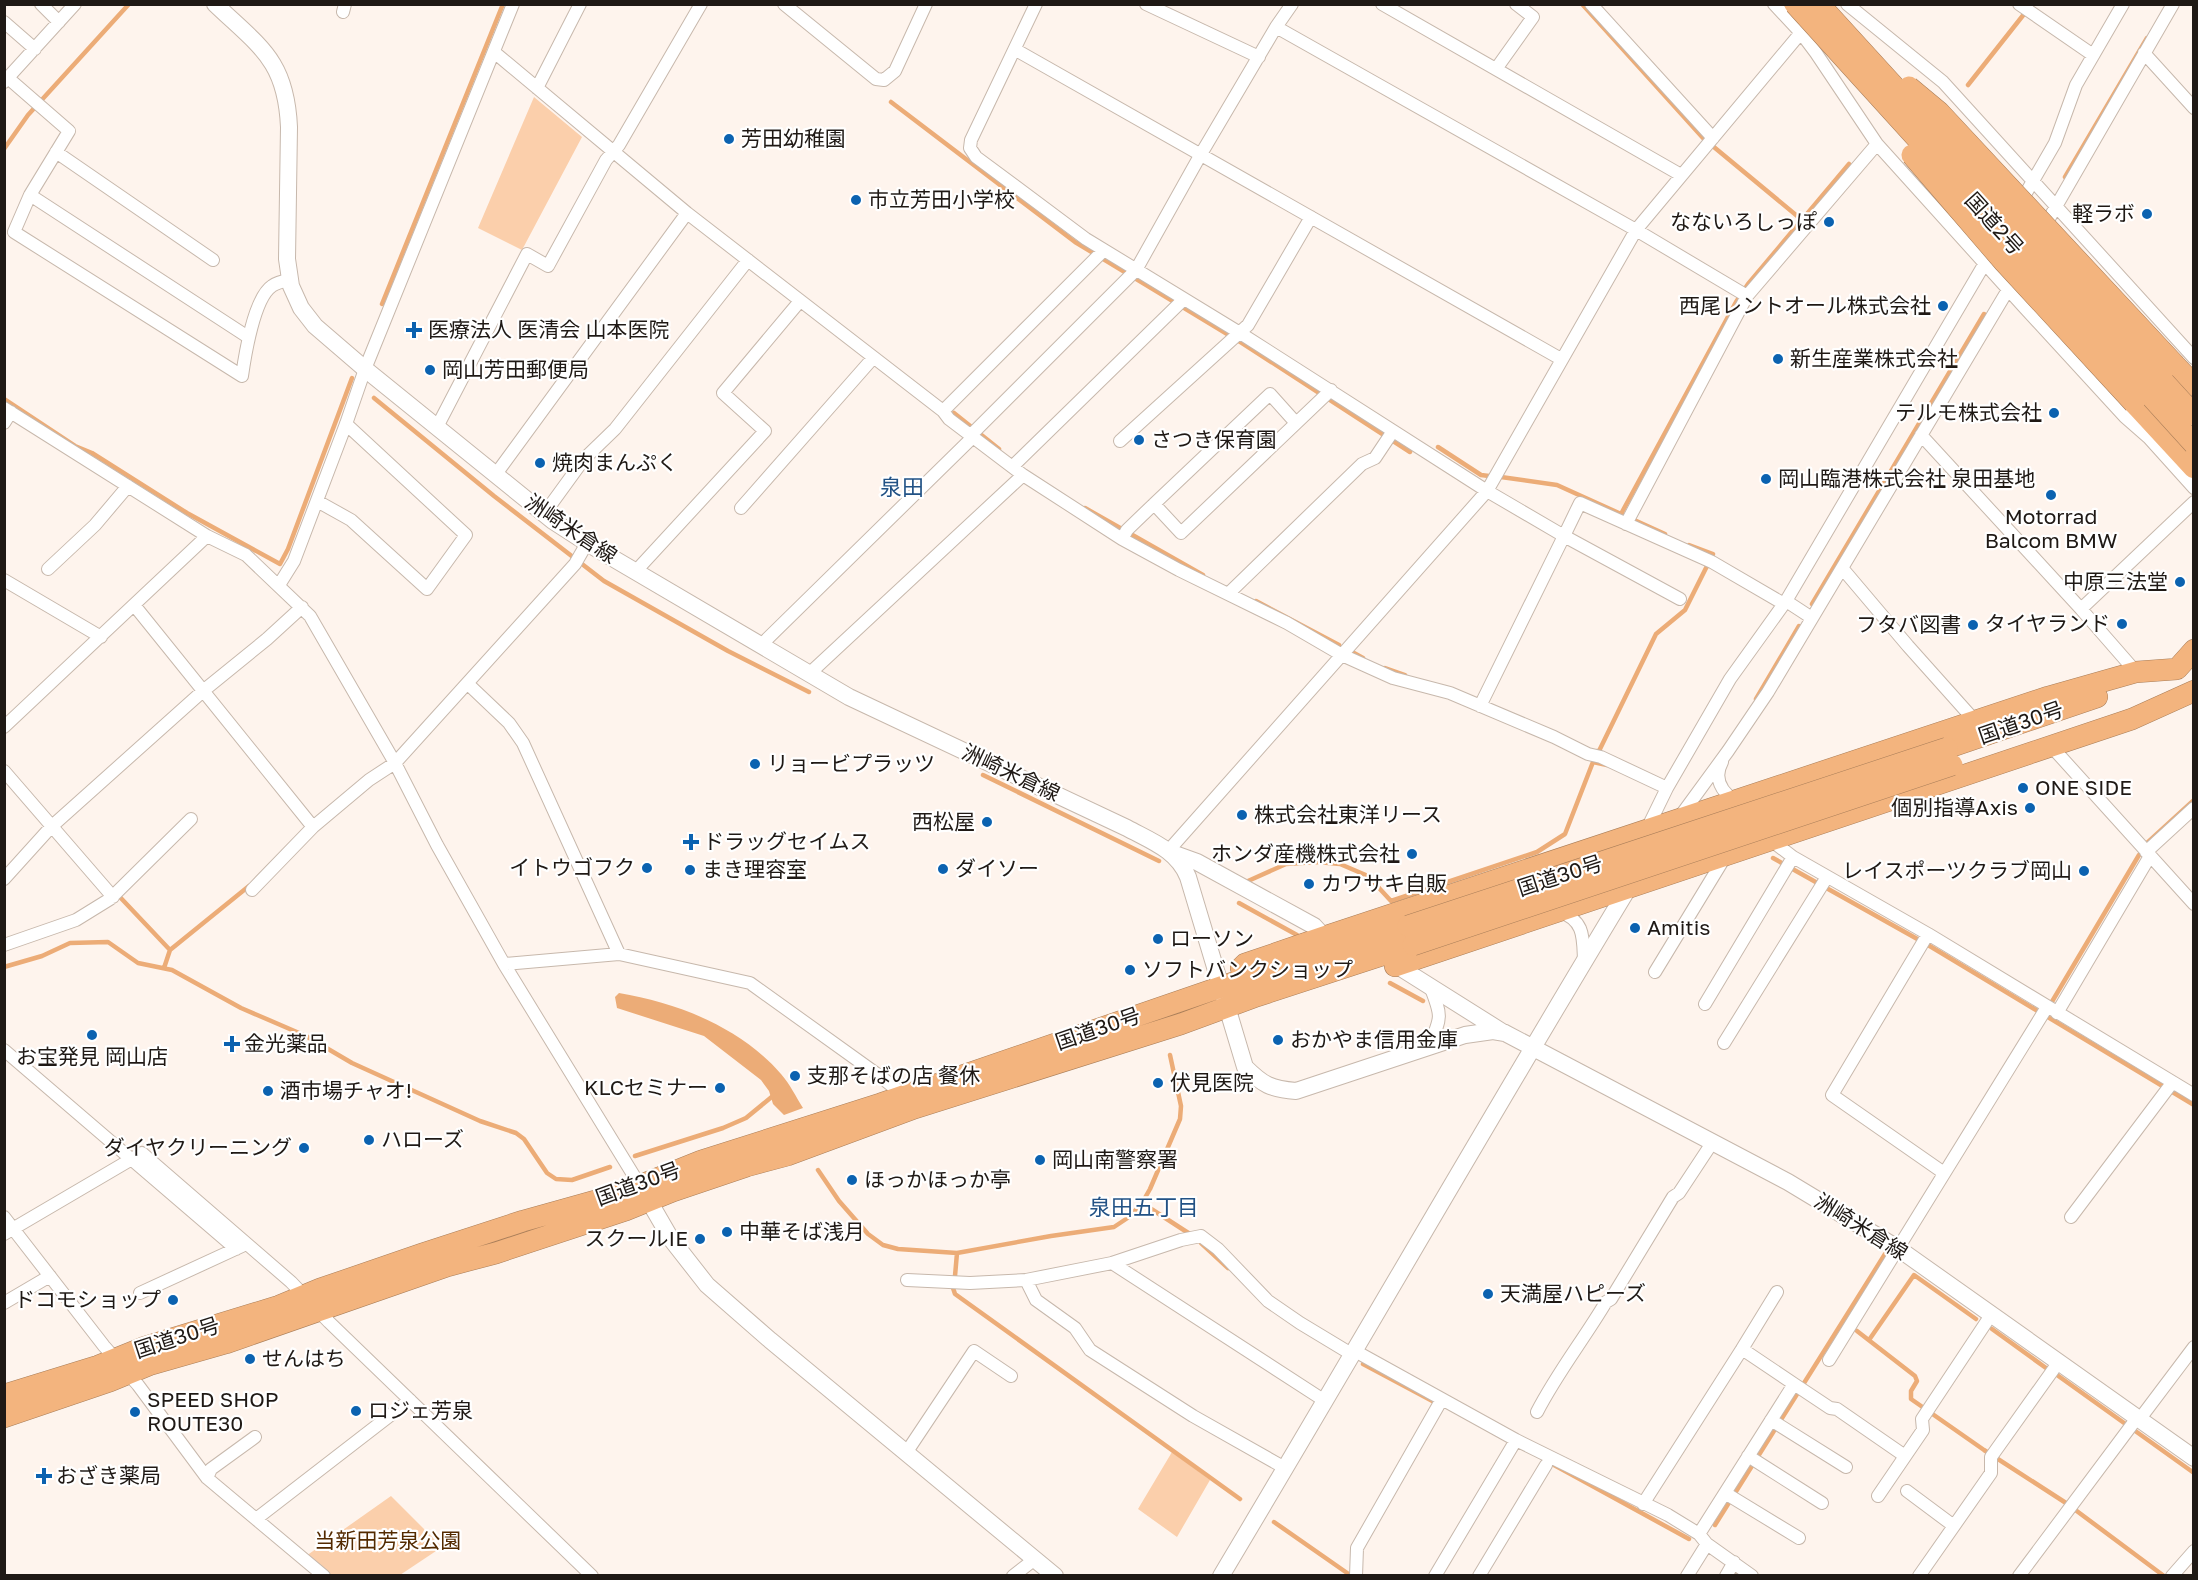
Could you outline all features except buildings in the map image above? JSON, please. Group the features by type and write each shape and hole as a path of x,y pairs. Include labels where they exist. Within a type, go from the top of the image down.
{"highway":[{"name":"国道2号","path":"1795,4 1840,41 2193,415"},
{"name":"国道2号","path":"1819,4 1840,41 2193,444"},
{"path":"1840,41 1939,112 2184,362 2193,385"},
{"path":"1840,41 1882,119 2004,262 2193,468"},
{"path":"2193,650 2185,667 2136,672 1975,721 1245,963 1225,997 1271,1006 2051,747 2132,719 2193,690"},
{"name":"国道30号","path":"4,1395 122,1367 149,1365 247,1335 311,1303 496,1253 645,1193 789,1155 909,1102 1170,1028 1225,997 1257,996 1410,936 1950,757 2185,667"},
{"name":"国道30号","path":"1950,757 2193,690"},
{"name":"国道30号","path":"4,1417 122,1367"}],"main road":[{"name":"洲崎米倉線","path":"215,4 263,50 276,66 288,106 287,259 290,280 301,308 362,377 437,427 496,474 544,514 580,555 635,572 809,674 876,710 1197,862 1314,926 1324,937"},
{"name":"洲崎米倉線","path":"1170,851 1180,862 1188,877 1245,1067 1259,1081 1275,1089 1296,1091 1429,1046 1481,1032 1505,1033"},
{"path":"1221,1575 1629,887"},
{"name":"洲崎米倉線","path":"1396,966 1505,1033 1797,1187 1899,1249 2058,1363 2134,1423 2193,1458"},
{"path":"645,1193 671,1239 707,1285 770,1340 1054,1575"}],"street":[{"path":"40,4 59,22"},
{"path":"75,4 6,80 69,131 30,195 14,232 242,376 248,337 261,299 271,286 290,280"},
{"path":"279,585 294,561 362,377 513,4"},
{"path":"537,88 580,4"},
{"path":"437,427 527,254 548,266 613,151 701,4"},
{"path":"784,4 876,79 884,80 895,71 926,4"},
{"path":"1036,4 970,148 976,157 1100,254 1236,336 1390,436 1564,536 1680,599"},
{"path":"1146,4 1259,57"},
{"path":"761,645 1132,274 1276,27 1292,4"},
{"path":"1382,4 1681,175"},
{"path":"1496,69 1533,17 1516,4"},
{"path":"1591,4 1711,141"},
{"path":"1774,4 1801,33 1877,144 2008,290 2126,417 2149,438 2193,488"},
{"path":"1170,851 1487,491 1636,231 1825,4"},
{"path":"1847,4 1942,82 2056,206 2184,362"},
{"path":"1629,887 1647,829 1667,788 1730,679 1785,603 2055,143 2076,85 2123,4"},
{"path":"1629,887 1768,692 1997,309 2173,4"},
{"path":"2024,8 2093,55"},
{"path":"4,22 34,49"},
{"path":"1276,27 1744,294"},
{"path":"1016,50 1561,359"},
{"path":"494,52 687,213 943,411 949,419 974,433 1015,464 1023,475 1125,535 1342,655 1393,678 1482,702 1667,788"},
{"path":"2144,53 2193,108"},
{"path":"1629,519 1744,294 1877,144"},
{"path":"56,152 213,260"},
{"path":"30,195 248,337"},
{"path":"496,474 687,213"},
{"path":"1120,441 1248,325 1311,217"},
{"path":"943,411 1100,254"},
{"path":"544,514 584,459 615,429 748,260"},
{"path":"635,572 765,431 723,393 800,301"},
{"path":"1015,464 1180,303"},
{"path":"1997,309 2024,307"},
{"path":"741,508 873,358"},
{"path":"1125,535 1154,504 1270,394 1296,423"},
{"path":"1154,504 1181,533 1326,394"},
{"path":"4,423 8,410 207,536 246,555 310,616 395,763 437,845 504,964 645,1193"},
{"path":"317,501 351,520 427,589 466,535 346,424"},
{"path":"1921,435 2136,672"},
{"path":"1231,592 1362,464 1375,458 1390,436"},
{"path":"809,674 1023,475"},
{"path":"48,568 95,525 128,486"},
{"path":"1482,702 1580,502 1629,519 1812,618"},
{"path":"2081,609 2193,502"},
{"path":"4,727 207,536"},
{"path":"252,890 313,827 369,780 395,763 468,684 580,555"},
{"path":"1842,568 1975,721"},
{"path":"4,580 101,637"},
{"path":"134,605 313,827"},
{"path":"4,879 54,825 203,691 302,607"},
{"path":"468,684 509,723 523,743 619,954"},
{"path":"2051,747 2193,904"},
{"path":"1728,751 1717,777 1722,789 1736,801"},
{"path":"4,771 115,895"},
{"path":"1829,1360 1899,1249 1941,1171 2148,854 2193,808"},
{"path":"4,945 76,920 115,895 191,819"},
{"path":"1772,841 1790,862 2048,1010 2169,1087 2193,1095"},
{"path":"1655,972 1725,857"},
{"path":"1705,1004 1790,862"},
{"path":"1724,1042 1824,882"},
{"path":"1559,911 1568,915 1579,925 1583,934 1584,961"},
{"path":"1925,939 1832,1095 1941,1171"},
{"path":"504,964 619,954 750,983 909,1102"},
{"path":"1429,1046 1440,1023 1440,1015 1430,986"},
{"path":"4,1050 130,1160"},
{"path":"2071,1217 2169,1087"},
{"path":"1537,1412 1553,1382 1611,1299 1674,1197 1712,1143"},
{"path":"9,1231 142,1153 241,1246 311,1303 592,1575"},
{"path":"4,1217 9,1231 50,1276 207,1478 324,1575"},
{"path":"907,1280 970,1283 1026,1280 1112,1263 1181,1240 1201,1236 1218,1249 1268,1301 1440,1403 1514,1443 1668,1515 1699,1533 1707,1544 1752,1575"},
{"path":"140,1293 241,1246"},
{"path":"1112,1263 1326,1401"},
{"path":"4,1303 50,1276"},
{"path":"1026,1280 1036,1300 1075,1328 1090,1350 1193,1416 1285,1468"},
{"path":"1644,1504 1777,1292"},
{"path":"1878,1496 1923,1430 1922,1419 1991,1315"},
{"path":"2019,1575 2193,1347"},
{"path":"1742,1349 1830,1408 1837,1409 1905,1456"},
{"path":"906,1453 974,1351 1011,1376"},
{"path":"1918,1575 1991,1473 1992,1455 2058,1363"},
{"path":"1699,1533 1731,1496 1798,1387"},
{"path":"256,1519 410,1400"},
{"path":"1356,1575 1357,1548 1440,1403"},
{"path":"1776,1422 1846,1467"},
{"path":"207,1478 211,1469 255,1437"},
{"path":"1435,1575 1514,1443"},
{"path":"1753,1459 1822,1503"},
{"path":"1479,1575 1546,1465"},
{"path":"1907,1491 1954,1526"},
{"path":"1731,1496 1799,1538"},
{"path":"1687,1575 1707,1544"},
{"path":"2172,1575 2193,1551"},
{"path":"1013,1575 1035,1559"},
{"path":"1726,1575 1734,1563"}],"green space":[{"path":"534,97 582,137 522,250 478,228"},
{"path":"1172,1452 1210,1480 1177,1537 1138,1509"},
{"name":"当新田芳泉公園","path":"391,1496 442,1547 400,1575 329,1575 306,1556"}],"shaded area":[{"path":"619,993 663,1003 727,1030 765,1057 790,1086 803,1108 784,1115 773,1104 769,1091 761,1080 704,1036 617,1008 615,997"}],"waterway":[{"path":"4,149 28,115 129,4"},
{"path":"382,304 503,4"},
{"path":"1582,4 1703,138 1802,220"},
{"path":"1968,85 2032,4"},
{"path":"2065,177 2147,38"},
{"path":"891,102 1075,242 1242,343 1410,452"},
{"path":"1665,534 1621,514 1736,302 1748,284 1849,164"},
{"path":"1812,604 1984,314"},
{"path":"4,399 75,446 92,453 187,513 280,564 288,549 352,378"},
{"path":"374,398 494,496 604,581 728,651 809,692"},
{"path":"954,413 999,449"},
{"path":"1438,447 1481,475 1489,476"},
{"path":"1501,477 1557,485 1621,514"},
{"path":"1085,508 1203,575"},
{"path":"1689,545 1713,554 1712,557"},
{"path":"1597,751 1656,634 1685,610 1707,566"},
{"path":"1256,601 1339,645"},
{"path":"1756,699 1799,626"},
{"path":"1354,653 1363,658"},
{"path":"1385,668 1405,675"},
{"path":"1248,881 1286,864 1317,862 1340,864 1368,876 1391,901 1537,852 1565,834 1593,762 1607,765"},
{"path":"983,775 1159,861"},
{"path":"2147,843 2194,800"},
{"path":"2050,1005 2139,855"},
{"path":"1773,858 1928,945 2194,1105"},
{"path":"170,950 249,886"},
{"path":"118,895 170,950 164,968"},
{"path":"1239,903 1297,935"},
{"path":"4,967 42,956 70,943 108,942 138,963 172,970 241,1008 306,1036 352,1063 480,1121 516,1133 524,1139 547,1173 556,1179 572,1180 610,1167"},
{"path":"1390,983 1423,1001"},
{"path":"818,1170 839,1201 868,1234 883,1245 898,1249 957,1253 1114,1227 1129,1217 1142,1203 1180,1119 1181,1106 1170,1055"},
{"path":"635,1156 723,1128 746,1118 774,1095"},
{"path":"1142,1203 1193,1236"},
{"path":"1201,1243 1228,1268"},
{"path":"955,1276 957,1253"},
{"path":"1715,1525 1885,1254"},
{"path":"1869,1340 1914,1275 1976,1319"},
{"path":"953,1288 955,1294 1240,1499"},
{"path":"1992,1329 2046,1368"},
{"path":"1857,1331 1915,1376 1917,1381 1911,1391 1911,1399 2066,1503 2164,1576"},
{"path":"1363,1364 1438,1404"},
{"path":"2057,1375 2194,1473"},
{"path":"1554,1465 1689,1539"},
{"path":"1274,1522 1350,1575"}],"place":[{"name":"芳田幼稚園","path":"729,139"},
{"name":"市立芳田小学校","path":"856,200"},
{"name":"軽ラボ","path":"2147,214"},
{"name":"なないろしっぽ","path":"1829,222"},
{"name":"西尾レントオール株式会社","path":"1943,306"},
{"name":"医療法人 医清会 山本医院","path":"414,330"},
{"name":"新生産業株式会社","path":"1778,359"},
{"name":"岡山芳田郵便局","path":"430,370"},
{"name":"テルモ株式会社","path":"2054,413"},
{"name":"さつき保育園","path":"1139,440"},
{"name":"焼肉まんぷく","path":"540,463"},
{"name":"岡山臨港株式会社 泉田基地","path":"1766,479"},
{"name":"Motorrad Balcom BMW","path":"2051,495"},
{"name":"中原三法堂","path":"2180,582"},
{"name":"タイヤランド","path":"2122,624"},
{"name":"フタバ図書","path":"1973,625"},
{"name":"リョービプラッツ","path":"755,764"},
{"name":"ONE SIDE","path":"2023,788"},
{"name":"個別指導Axis","path":"2030,808"},
{"name":"株式会社東洋リース","path":"1242,815"},
{"name":"西松屋","path":"987,822"},
{"name":"ドラッグセイムス","path":"691,842"},
{"name":"ホンダ産機株式会社","path":"1412,854"},
{"name":"イトウゴフク","path":"647,868"},
{"name":"ダイソー","path":"943,869"},
{"name":"まき理容室","path":"690,870"},
{"name":"レイスポーツクラブ岡山","path":"2084,871"},
{"name":"カワサキ自販","path":"1309,884"},
{"name":"Amitis","path":"1635,928"},
{"name":"ローソン","path":"1158,939"},
{"name":"ソフトバンクショップ","path":"1130,970"},
{"name":"お宝発見 岡山店","path":"92,1035"},
{"name":"おかやま信用金庫","path":"1278,1040"},
{"name":"金光薬品","path":"232,1044"},
{"name":"支那そばの店 餐休","path":"795,1076"},
{"name":"伏見医院","path":"1158,1083"},
{"name":"KLCセミナー","path":"720,1088"},
{"name":"酒市場チャオ!","path":"268,1091"},
{"name":"ハローズ","path":"369,1140"},
{"name":"ダイヤクリーニング","path":"304,1148"},
{"name":"岡山南警察署","path":"1040,1160"},
{"name":"ほっかほっか亭","path":"852,1180"},
{"name":"中華そば浅月","path":"727,1232"},
{"name":"スクールIE","path":"700,1239"},
{"name":"天満屋ハピーズ","path":"1488,1294"},
{"name":"ドコモショップ","path":"173,1300"},
{"name":"せんはち","path":"250,1359"},
{"name":"ロジェ芳泉","path":"356,1411"},
{"name":"SPEED SHOP ROUTE30","path":"135,1412"},
{"name":"おざき薬局","path":"44,1476"}],"district":[{"name":"泉田","path":"902,487"},
{"name":"泉田五丁目","path":"1144,1207"}]}
